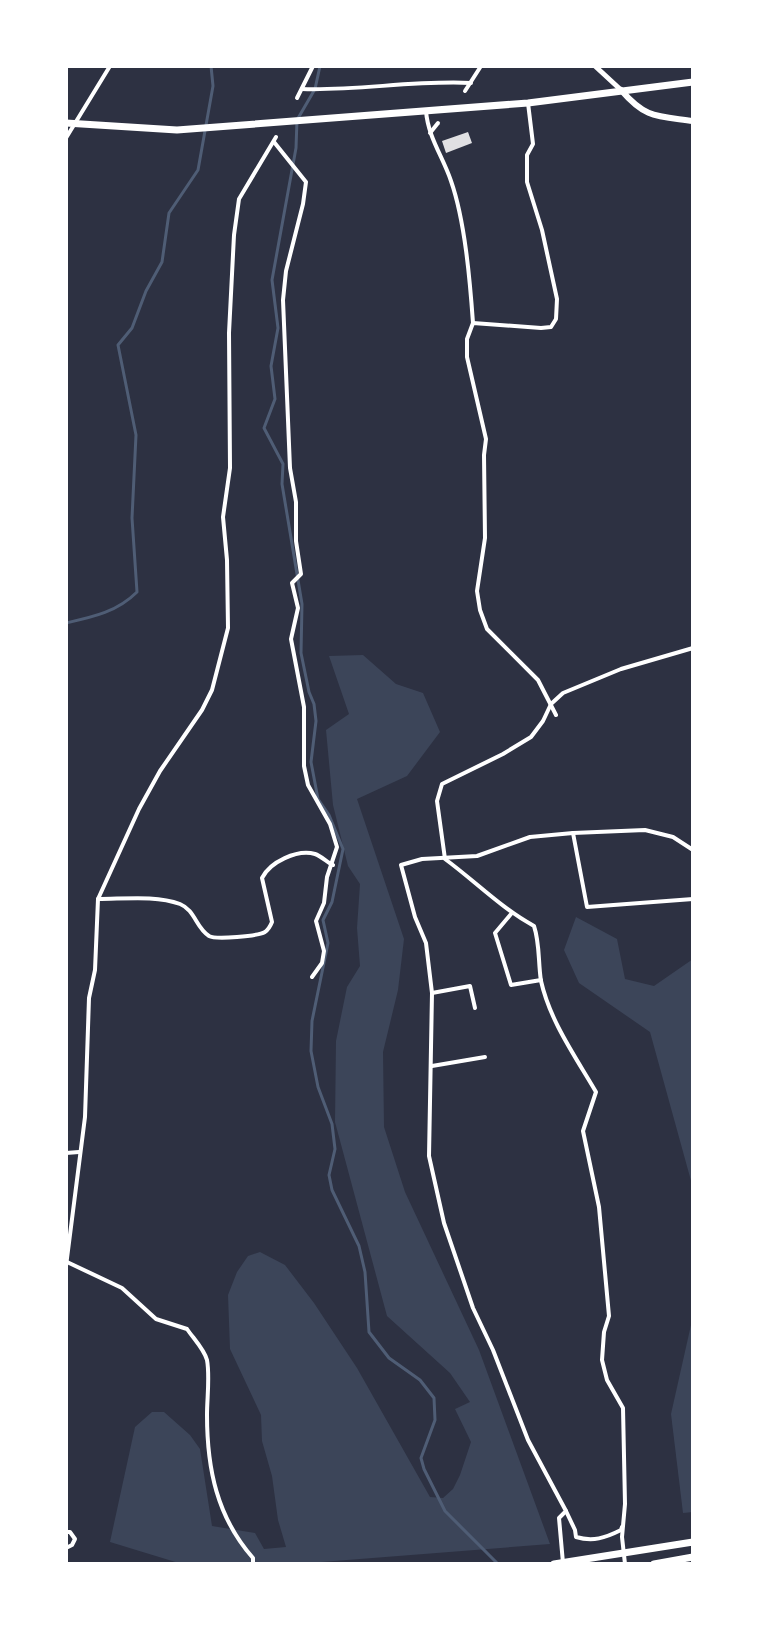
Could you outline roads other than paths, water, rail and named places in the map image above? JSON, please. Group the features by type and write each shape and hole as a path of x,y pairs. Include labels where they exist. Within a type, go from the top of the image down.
{"highway":[{"path":"70,123 177,130 528,103 693,82"},
{"path":"554,1564 693,1542"},
{"path":"654,1564 693,1557"}],"main road":[{"path":"621,90 636,108 646,114 693,121"}],"street":[{"path":"66,138 70,123 110,66"},
{"path":"297,98 313,66"},
{"path":"465,91 481,66"},
{"path":"595,66 621,90"},
{"path":"302,89 430,81 471,83"},
{"path":"473,323 541,328 551,327 556,319 557,299 542,230 527,182 527,155 533,144 528,103"},
{"path":"426,111 430,133 452,182 469,276 473,323 467,339 467,357 486,439 485,538 477,591 480,610 487,629 538,680 556,715"},
{"path":"430,133 438,123"},
{"path":"253,1561 237,1540 219,1506 212,1484 207,1423 207,1358 183,1326 156,1319 122,1288 67,1264 85,1117 89,998 95,970 98,899 139,809 212,690 228,628 223,517 230,468 229,333 234,235 239,199 275,140 306,182 286,271 283,300 290,468 296,502 296,541 301,574 292,583 298,608 291,639 304,707 304,766 312,795 336,836 337,847 327,877 324,903 316,921 324,951 322,963 312,977"},
{"path":"625,1564 622,1537 625,1504 623,1408 607,1380 602,1360 604,1332 609,1316 599,1207 583,1131 596,1092 554,1020 541,980 539,941 534,926 512,913 445,859 437,801 442,784 531,737 551,704 563,693 621,669 693,648"},
{"path":"625,1504 621,1530 604,1539 576,1537 566,1511 528,1440 473,1308 444,1223 429,1156 432,993 426,943 415,917 401,865 422,859 477,856 530,837 573,833 645,830 673,837 693,850"},
{"path":"573,833 587,907 693,899"},
{"path":"98,899 169,901 189,909 208,936 247,936 263,933 272,922 262,878 272,866 305,853 317,854 333,865"},
{"path":"512,913 495,933 511,985 541,980"},
{"path":"432,993 470,986 475,1008"},
{"path":"432,1066 485,1057"},
{"path":"66,1153 79,1152"},
{"path":"563,1564 559,1518 566,1511"},
{"path":"66,1532 70,1532 75,1539 66,1548"}],"waterway":[{"path":"66,623 113,609 137,592 132,518 136,435 118,345 132,328 146,291 162,262 169,213 198,170 213,86 211,66"},
{"path":"320,66 315,89 297,120 296,148 272,280 278,328 271,366 275,399 264,428 283,464 282,484 302,604 301,653 316,721 311,762 318,799 329,815 343,849 332,902 323,920 328,943 312,1021 311,1051 318,1087 332,1124 335,1149 329,1175 332,1190 359,1246 365,1272 369,1332 389,1358 420,1380 434,1398 435,1420 421,1458 424,1469 445,1511 498,1564"}]}
